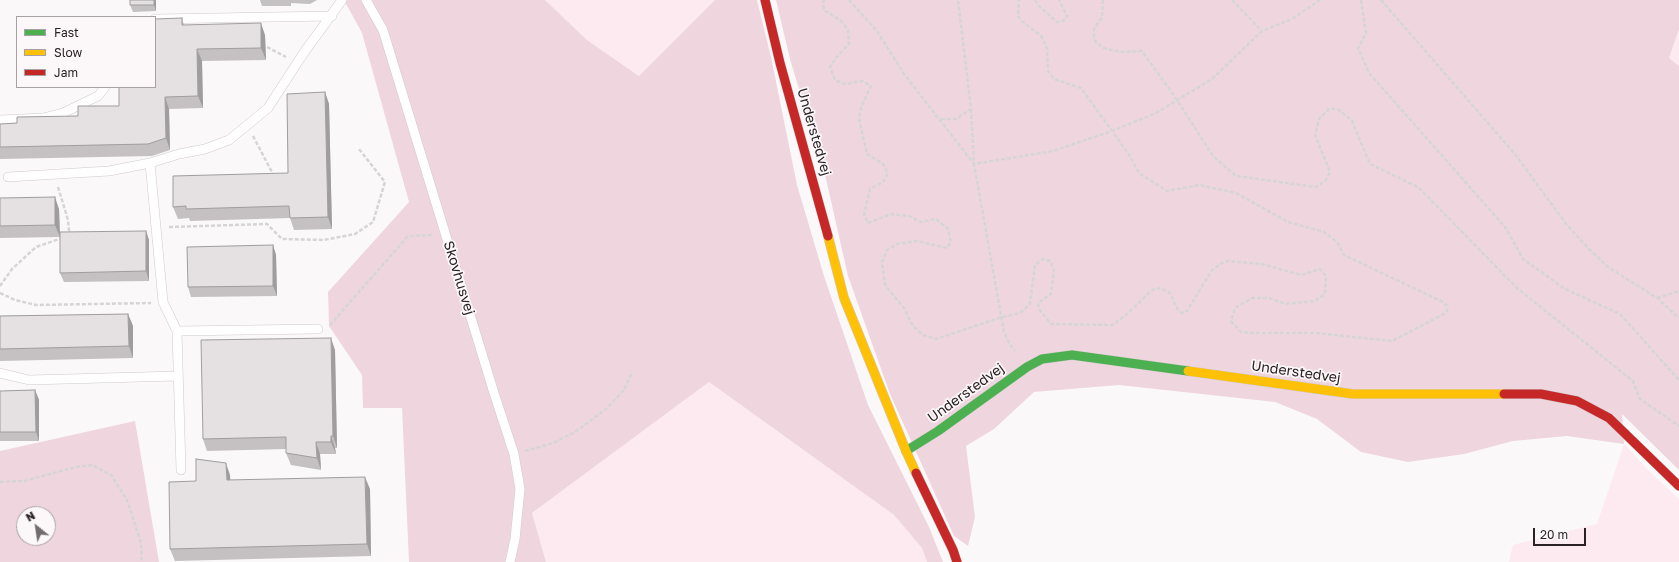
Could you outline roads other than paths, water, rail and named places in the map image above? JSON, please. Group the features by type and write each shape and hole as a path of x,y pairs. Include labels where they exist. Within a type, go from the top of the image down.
{"street":[{"name":"Understedvej","path":"764,0 844,298 906,451 953,550 957,562"},
{"name":"Understedvej","path":"906,451 938,431 1027,367 1042,359 1072,355 1353,394 1541,394 1577,401 1609,418 1679,486"}],"lane":[{"path":"8,177 109,171 150,163 179,154 205,149 229,140 268,108 297,63 342,0"},
{"name":"Skovhusvej","path":"366,0 383,30 514,454 520,489 515,539 510,562"},
{"path":"156,19 332,16"},
{"path":"0,120 43,118 64,113 98,96 104,88"},
{"path":"150,163 163,302 177,331 181,470"},
{"path":"177,331 318,329"},
{"path":"0,373 29,380 178,376"}]}
